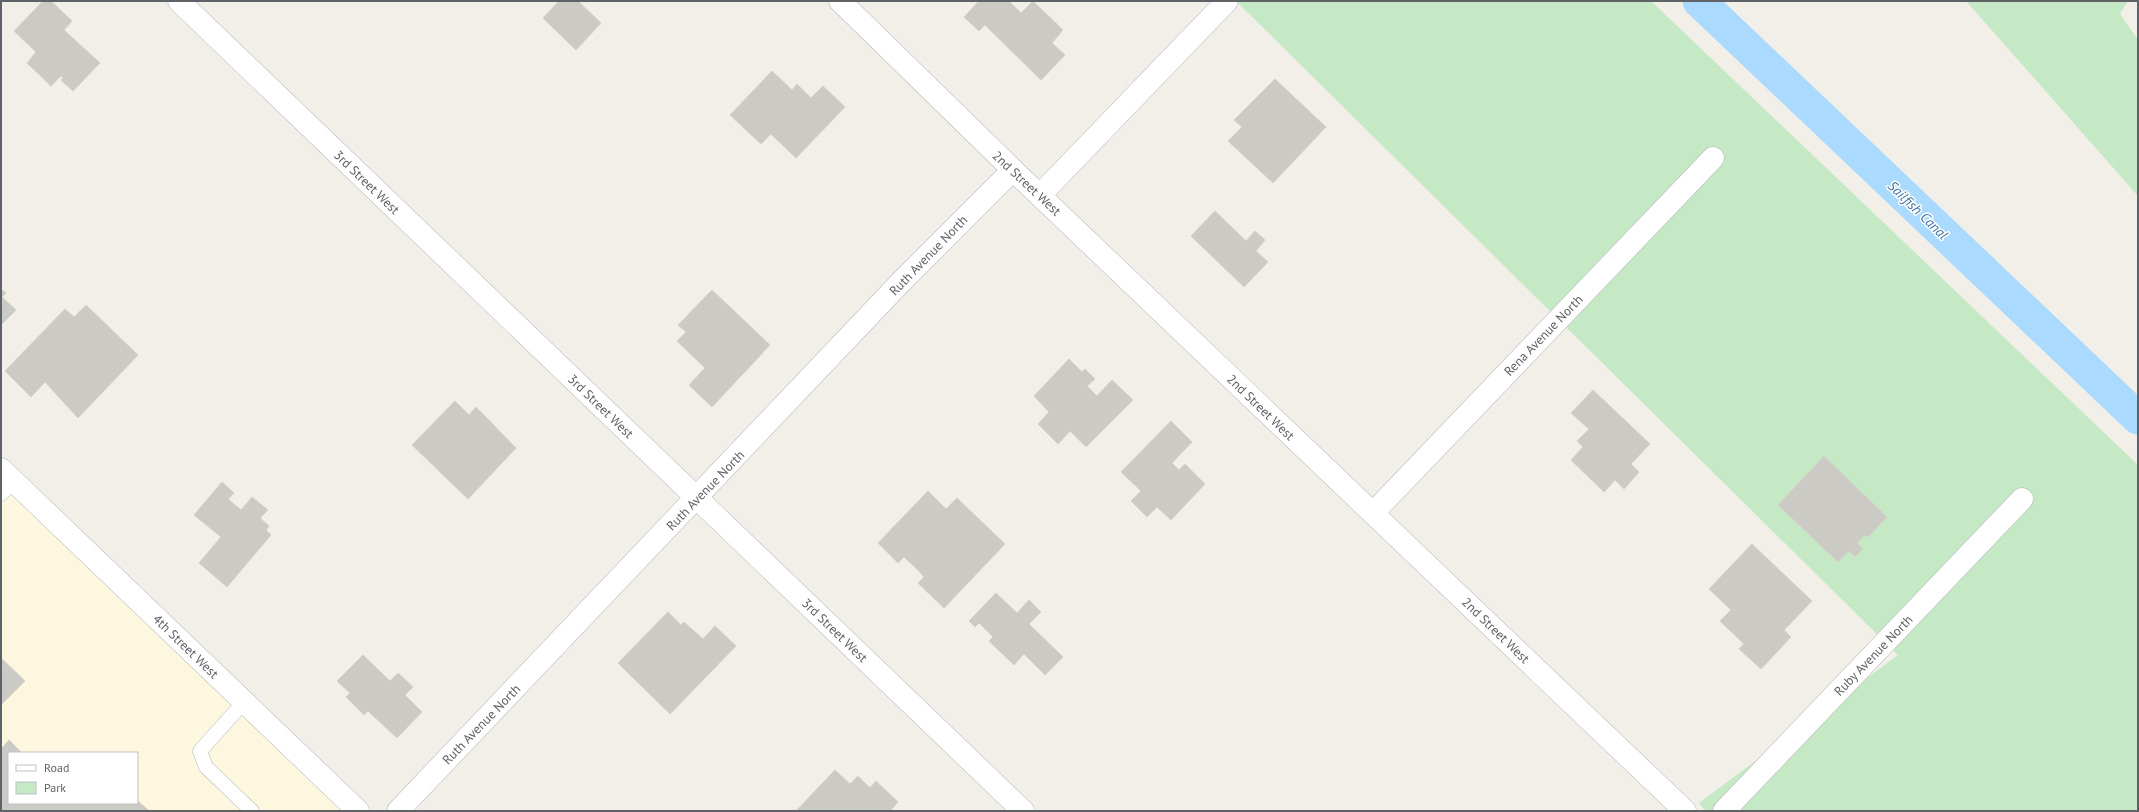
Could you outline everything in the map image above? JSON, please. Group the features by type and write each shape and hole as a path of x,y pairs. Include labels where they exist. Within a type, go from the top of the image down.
{"street":[{"name":"3rd Street West","path":"179,1 1023,811"},
{"name":"2nd Street West","path":"840,1 1013,170 1685,811"},
{"path":"1040,195 1227,1"},
{"name":"Rena Avenue North","path":"1373,513 1713,158"},
{"name":"Ruth Avenue North","path":"398,811 698,498 900,284 1013,170"},
{"name":"4th Street West","path":"5,482 244,702 358,811"},
{"name":"Ruby Avenue North","path":"1724,811 2022,499"}],"lane":[{"path":"244,702 200,751 206,767 252,811"}],"shaded area":[{"path":"1,476 352,811 1,811"}],"green space":[{"path":"1236,1 1651,1 2138,465 2138,811 1706,811 1699,803 1898,655"},
{"path":"1966,1 2128,1 2120,14 2138,40 2138,196"}],"building":[{"path":"43,1 51,1 72,21 64,30 100,63 73,91 61,80 63,78 61,76 51,86 27,63 36,52 14,31"},
{"path":"559,1 578,1 601,23 576,50 543,18"},
{"path":"979,1 1009,1 1021,13 1033,1 1063,30 1052,43 1065,55 1041,80 985,25 979,31 964,17"},
{"path":"772,71 792,90 797,84 811,98 823,86 845,107 796,158 771,134 761,144 730,115"},
{"path":"1275,79 1326,127 1273,183 1228,141 1242,127 1234,120"},
{"path":"1215,211 1246,241 1255,231 1265,240 1256,251 1268,262 1244,287 1191,236"},
{"path":"1,289 6,293 2,297 16,310 1,325"},
{"path":"712,290 770,345 712,407 689,385 705,368 677,341 686,332 678,325"},
{"path":"86,305 138,355 78,418 45,382 31,397 5,371 65,309 74,317"},
{"path":"1069,359 1082,372 1085,369 1095,379 1087,386 1097,396 1112,380 1133,400 1086,447 1070,431 1058,444 1038,424 1049,412 1034,396"},
{"path":"1593,390 1650,444 1631,464 1639,472 1624,489 1615,480 1604,492 1571,460 1583,447 1577,441 1589,429 1571,413"},
{"path":"455,401 469,415 476,407 516,448 468,499 412,445"},
{"path":"1171,421 1192,442 1172,463 1179,470 1185,464 1205,484 1171,520 1157,507 1147,517 1131,501 1141,491 1121,472"},
{"path":"1824,456 1887,517 1868,537 1865,535 1857,543 1863,549 1855,557 1849,551 1838,562 1778,505"},
{"path":"222,482 234,493 228,499 241,510 252,497 268,510 260,518 269,526 266,530 271,535 227,587 199,563 221,537 194,515"},
{"path":"928,491 946,509 957,498 1005,544 944,608 918,583 924,577 918,570 904,557 898,563 878,543"},
{"path":"1752,544 1812,601 1784,630 1791,637 1761,669 1739,649 1744,644 1720,621 1731,610 1709,589"},
{"path":"996,593 1017,613 1029,600 1041,612 1029,624 1063,657 1045,675 1024,654 1014,665 989,641 993,637 979,623 975,627 969,621"},
{"path":"668,612 681,625 684,622 703,639 715,626 736,646 670,714 618,663"},
{"path":"363,655 390,681 398,673 413,687 405,695 422,712 397,738 368,711 364,715 346,697 350,693 337,681"},
{"path":"1,658 25,681 1,705"},
{"path":"9,740 21,752 8,752 8,804 138,804 138,801 149,811 1,811 1,749"},
{"path":"835,770 850,784 858,776 870,788 876,781 898,802 890,811 796,811"}],"waterway":[{"name":"Sailfish Canal","path":"1699,1 2138,418"}]}
